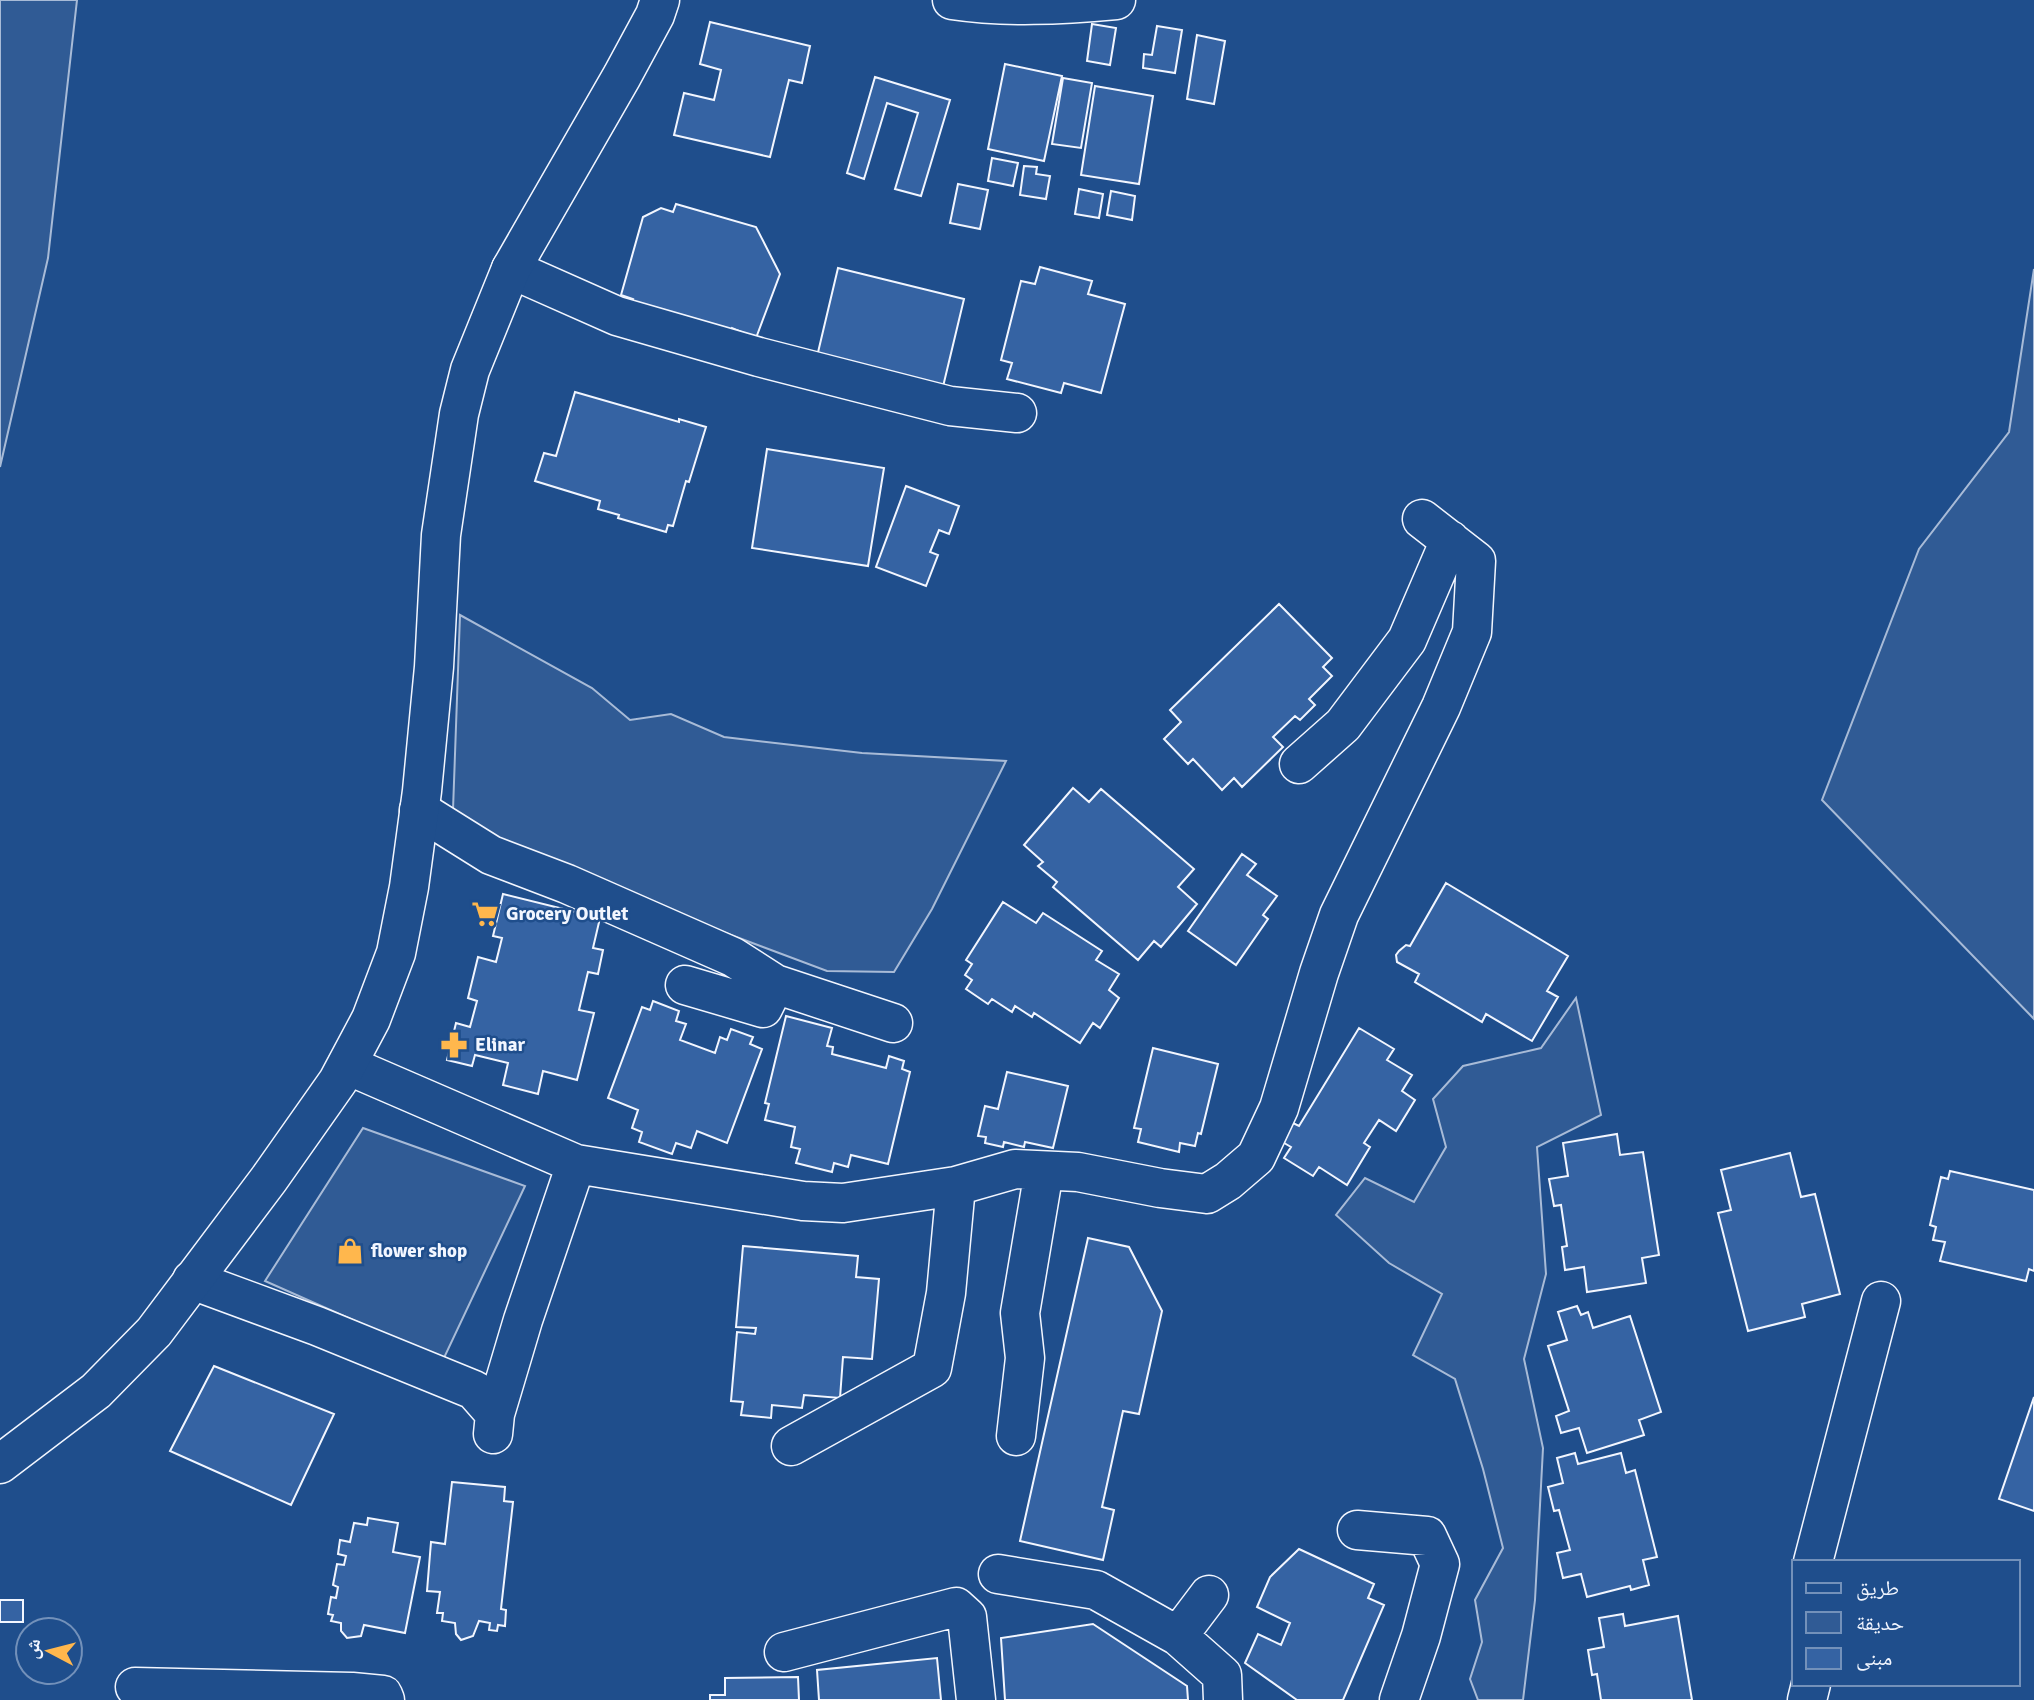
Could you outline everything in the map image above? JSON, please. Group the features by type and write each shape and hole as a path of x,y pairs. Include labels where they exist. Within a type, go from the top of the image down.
{"street":[{"path":"0,1464 96,1391 154,1332 270,1179 338,1081 371,1019 396,953 409,887 435,667 441,535 459,414 470,370 511,269 622,76 655,15 660,0"},
{"path":"952,0 978,4 1076,4 1116,0"},
{"path":"511,269 617,316 759,357 950,406 1017,413"},
{"path":"347,1065 576,1164 803,1201 843,1203 956,1186 1015,1169 1078,1172 1208,1194 1256,1157 1279,1108 1339,915 1441,707 1472,632 1476,561 1436,529 1407,640 1343,725 1299,764"},
{"path":"419,810 491,855 567,884 733,957 775,984 893,1023"},
{"path":"685,985 763,1008 775,984"},
{"path":"192,1280 317,1326 474,1390 494,1424 523,1320 576,1164"},
{"path":"1017,1436 1025,1358 1020,1313 1044,1171"},
{"path":"791,1446 932,1368 946,1293 956,1186"},
{"path":"1814,1560 1881,1301"},
{"path":"1357,1530 1427,1536 1440,1564 1421,1636 1399,1700"},
{"path":"998,1574 1096,1590 1178,1636 1222,1675 1223,1700"},
{"path":"1178,1636 1209,1595"},
{"path":"784,1652 956,1607 967,1617 975,1700"},
{"path":"135,1687 352,1692 383,1695 385,1700"}],"green space":[{"path":"0,0 77,0 48,258 0,467"},
{"path":"2034,269 2034,1019 1822,800 1919,549 2009,432"},
{"path":"460,615 592,688 630,720 671,714 724,737 862,753 1006,761 932,909 894,972 827,971 702,924 488,835 453,810"},
{"path":"1576,998 1601,1115 1537,1147 1546,1274 1524,1359 1543,1448 1535,1600 1523,1700 1478,1700 1470,1679 1482,1642 1475,1600 1503,1548 1483,1469 1455,1379 1413,1355 1442,1294 1389,1263 1336,1215 1365,1178 1414,1202 1446,1147 1433,1099 1463,1066 1541,1048"},
{"path":"363,1128 525,1186 443,1360 265,1281"}],"building":[{"path":"710,22 810,46 802,83 789,80 770,157 674,135 684,93 714,100 721,70 700,64"},
{"path":"1092,24 1116,28 1110,65 1087,61"},
{"path":"1157,26 1182,30 1175,73 1143,68 1144,54 1152,55"},
{"path":"1197,35 1225,41 1214,104 1187,99"},
{"path":"1005,64 1062,76 1044,161 988,149"},
{"path":"875,77 950,100 921,196 895,189 918,113 887,103 864,179 847,173"},
{"path":"1063,78 1092,83 1081,148 1052,144"},
{"path":"1095,86 1153,96 1139,184 1081,175"},
{"path":"992,158 1018,163 1013,186 988,181"},
{"path":"1024,166 1037,167 1036,174 1050,176 1046,199 1020,195"},
{"path":"958,184 988,190 980,229 950,223"},
{"path":"1079,189 1103,194 1099,218 1075,214"},
{"path":"1111,191 1135,196 1132,220 1107,215"},
{"path":"676,204 756,227 780,274 756,338 732,328 728,339 628,310 633,299 621,295 643,217 661,208 673,212"},
{"path":"1040,267 1092,281 1088,294 1125,304 1101,393 1064,383 1061,393 1007,379 1012,363 1001,360 1021,281 1035,284"},
{"path":"838,268 964,299 941,395 815,365"},
{"path":"575,392 679,422 679,419 706,427 673,526 668,525 666,532 618,518 619,515 598,509 600,501 535,481 544,453 556,456"},
{"path":"767,449 884,468 868,566 752,548"},
{"path":"906,486 959,506 949,534 939,530 930,552 938,555 926,586 876,567"},
{"path":"1279,604 1332,658 1323,667 1332,676 1309,699 1315,705 1300,720 1295,716 1273,737 1283,747 1242,787 1234,778 1222,790 1193,759 1188,764 1164,739 1181,722 1170,710"},
{"path":"1073,788 1089,802 1101,789 1194,869 1178,887 1197,904 1161,947 1154,941 1138,960 1053,887 1057,882 1038,866 1043,862 1024,845"},
{"path":"1242,854 1256,864 1247,875 1277,896 1263,915 1268,919 1236,965 1188,931"},
{"path":"1446,883 1568,956 1547,991 1558,997 1532,1041 1486,1014 1482,1022 1415,982 1419,974 1397,962 1396,955 1406,945 1410,946"},
{"path":"503,894 600,918 593,948 603,950 598,974 588,972 579,1010 594,1013 577,1080 543,1071 538,1094 503,1085 508,1063 475,1055 472,1066 447,1060 456,1023 470,1027 477,1001 468,998 478,957 496,962 502,938 493,936"},
{"path":"1003,902 1036,923 1043,913 1102,951 1096,960 1119,974 1109,990 1119,998 1100,1028 1093,1023 1080,1043 1034,1013 1032,1017 1015,1006 1012,1012 992,999 988,1004 966,989 972,980 965,975 972,964 966,960"},
{"path":"653,1001 679,1011 676,1021 686,1024 680,1040 715,1053 720,1037 727,1040 731,1029 753,1037 750,1044 762,1049 727,1143 697,1131 691,1148 676,1143 672,1154 639,1142 642,1132 632,1128 638,1110 608,1098 642,1007 650,1010"},
{"path":"786,1016 832,1028 827,1046 833,1047 832,1054 886,1068 889,1056 904,1061 902,1069 910,1072 888,1164 851,1155 848,1167 834,1163 832,1172 796,1163 800,1149 791,1147 795,1127 765,1120 769,1104 765,1103"},
{"path":"1359,1028 1394,1049 1387,1060 1412,1075 1402,1091 1415,1100 1396,1131 1379,1120 1364,1143 1370,1147 1347,1185 1319,1167 1313,1176 1284,1158 1291,1147 1279,1140 1291,1122 1299,1126"},
{"path":"1153,1048 1218,1064 1201,1134 1198,1133 1195,1146 1180,1143 1179,1152 1138,1142 1141,1129 1134,1128"},
{"path":"1007,1072 1068,1086 1053,1148 1025,1142 1024,1147 1004,1142 1003,1147 985,1143 986,1137 978,1136 985,1106 998,1109"},
{"path":"1617,1134 1620,1155 1643,1152 1659,1255 1642,1258 1646,1283 1587,1292 1584,1267 1565,1270 1562,1247 1567,1246 1561,1205 1554,1206 1549,1179 1568,1176 1563,1143"},
{"path":"1790,1153 1801,1197 1815,1194 1840,1294 1802,1304 1805,1317 1748,1331 1718,1213 1731,1210 1721,1170"},
{"path":"1950,1171 2034,1190 2034,1271 2029,1269 2026,1281 1940,1261 1945,1242 1933,1240 1936,1227 1930,1225 1941,1177 1948,1179"},
{"path":"1088,1238 1129,1247 1162,1311 1139,1414 1123,1411 1102,1507 1114,1510 1103,1560 1020,1541"},
{"path":"743,1246 858,1256 856,1277 879,1279 872,1359 843,1357 840,1398 804,1395 802,1408 772,1405 771,1418 741,1415 743,1402 731,1401 737,1332 755,1334 756,1328 736,1327"},
{"path":"1577,1306 1581,1315 1588,1312 1593,1328 1630,1316 1661,1412 1639,1420 1644,1435 1587,1453 1579,1428 1561,1433 1556,1416 1569,1411 1548,1346 1567,1340 1558,1312"},
{"path":"214,1366 334,1414 291,1505 170,1451"},
{"path":"2034,1397 2034,1511 1999,1499"},
{"path":"1575,1453 1578,1464 1621,1453 1626,1473 1635,1470 1657,1557 1643,1560 1649,1585 1631,1590 1630,1586 1587,1597 1581,1574 1563,1578 1557,1553 1570,1550 1559,1510 1554,1511 1548,1487 1563,1483 1557,1458"},
{"path":"452,1482 505,1487 504,1501 513,1502 501,1609 506,1610 505,1626 498,1625 497,1631 489,1630 490,1623 479,1621 473,1636 461,1640 456,1634 455,1623 442,1621 443,1613 437,1613 440,1592 427,1591 431,1542 445,1544"},
{"path":"368,1518 398,1523 393,1552 420,1557 405,1633 364,1625 361,1636 347,1638 341,1631 341,1623 331,1621 333,1615 328,1614 331,1597 336,1598 338,1587 333,1585 337,1564 344,1565 346,1556 338,1554 340,1540 350,1542 354,1523 367,1525"},
{"path":"1299,1549 1374,1584 1368,1598 1384,1605 1343,1700 1297,1700 1245,1663 1258,1634 1281,1645 1290,1623 1257,1607 1270,1577"},
{"path":"0,1600 23,1600 23,1616 14,1616 14,1622 0,1622"},
{"path":"1623,1614 1625,1626 1678,1616 1692,1700 1601,1700 1597,1674 1592,1675 1588,1650 1604,1647 1599,1618"},
{"path":"1093,1624 1187,1686 1188,1700 1005,1700 1001,1638"},
{"path":"937,1658 941,1700 819,1700 817,1670"},
{"path":"798,1677 799,1700 710,1700 710,1695 725,1695 725,1678"}],"place":[{"name":"Grocery Outlet","path":"485,914"},
{"name":"Elinar","path":"454,1045"},
{"name":"flower shop","path":"350,1251"}]}
